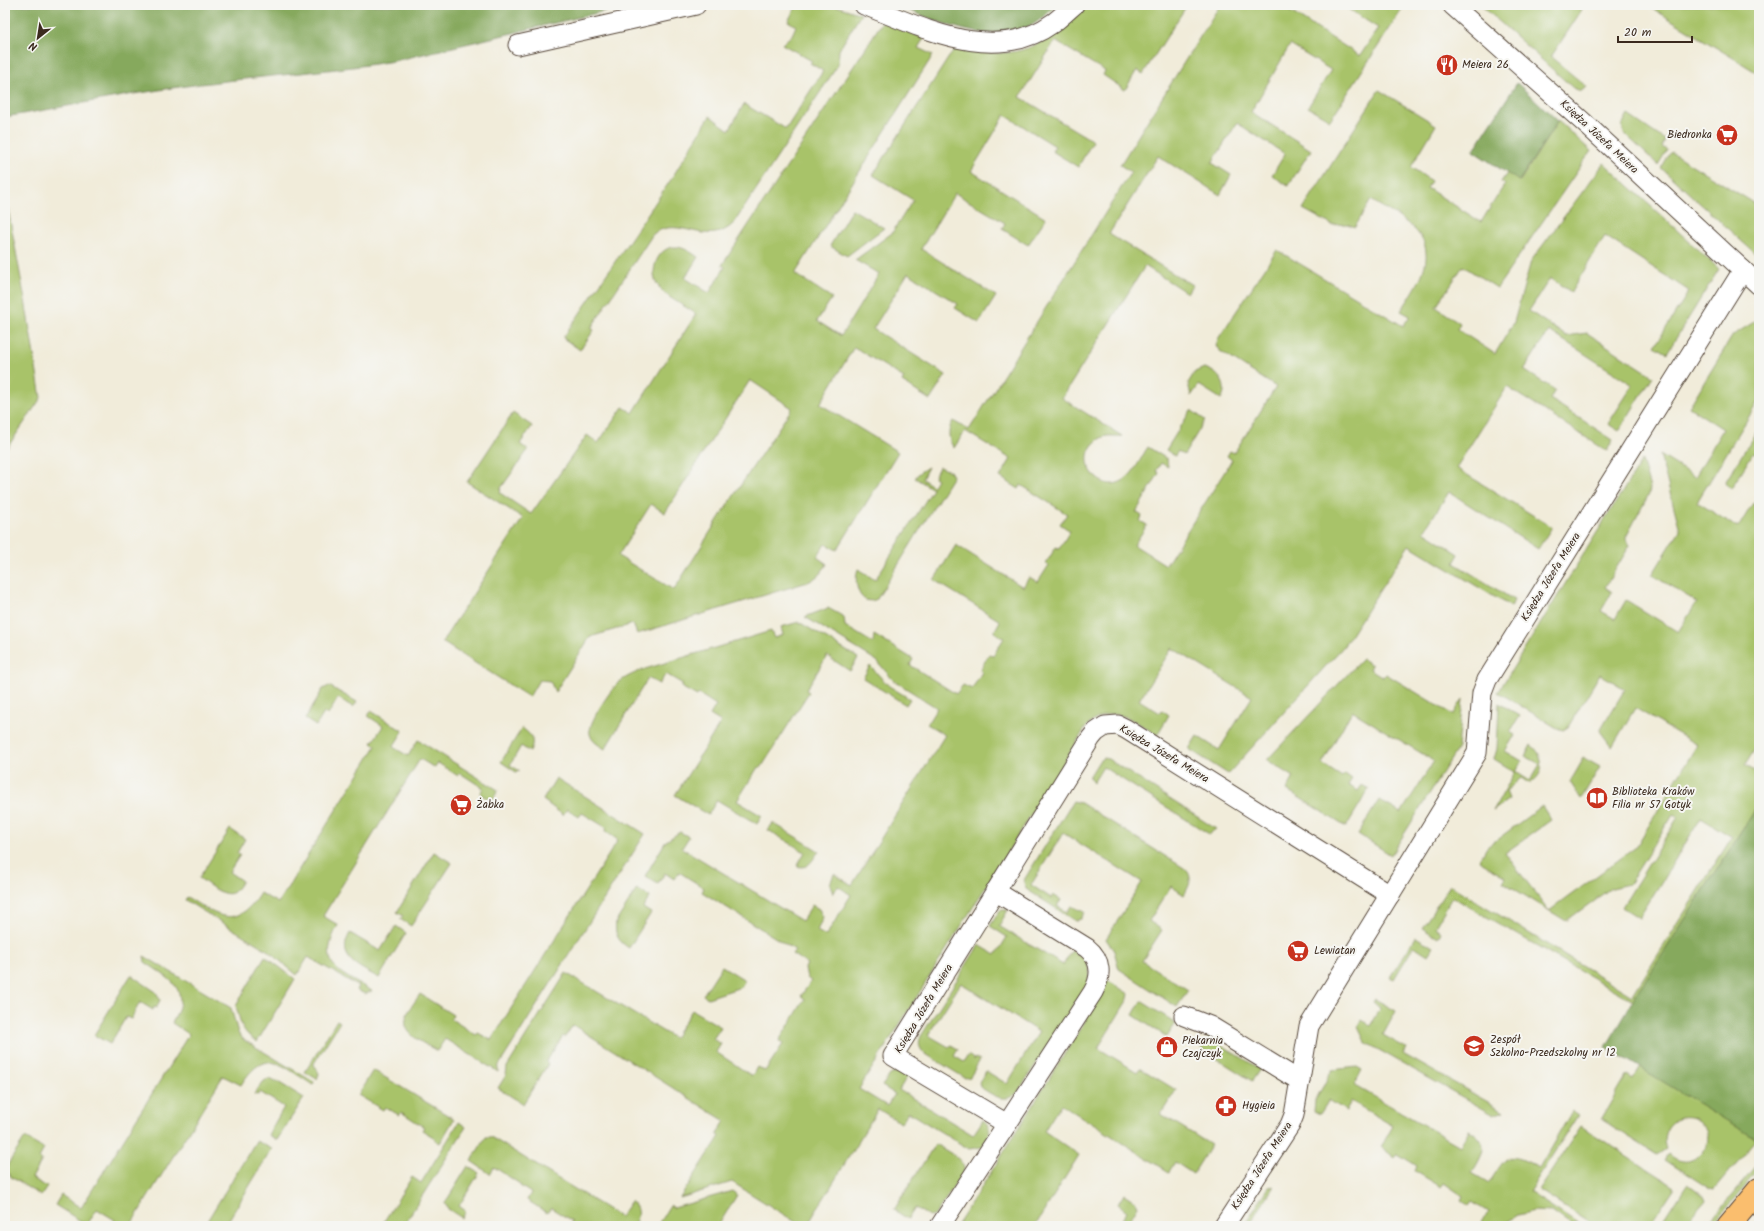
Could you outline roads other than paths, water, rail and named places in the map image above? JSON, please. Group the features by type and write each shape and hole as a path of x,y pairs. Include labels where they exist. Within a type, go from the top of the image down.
{"main road":[{"path":"1728,1226 1759,1189"}],"street":[{"path":"518,45 696,5"},
{"path":"864,5 942,34 970,41 993,43 1017,40 1038,32 1053,23 1074,5"},
{"name":"Księdza Józefa Meiera","path":"1452,5 1590,128 1759,285"},
{"name":"Księdza Józefa Meiera","path":"1224,1226 1290,1125 1294,1115 1309,1026 1477,753 1482,693 1487,680 1743,270"},
{"name":"Księdza Józefa Meiera","path":"1007,1124 893,1056 1091,738 1101,728 1111,725 1118,725 1126,729 1390,895"},
{"path":"940,1226 1093,992 1099,979 1100,967 1096,957 1087,948 995,891"},
{"path":"1184,1016 1210,1026 1300,1081"}],"place":[{"name":"Meiera 26","path":"1447,65"},
{"name":"Biedronka","path":"1727,135"},
{"name":"Biblioteka Kraków Filia nr 57 Gotyk","path":"1597,798"},
{"name":"Żabka","path":"461,805"},
{"name":"Lewiatan","path":"1298,951"},
{"name":"Zespół Szkolno-Przedszkolny nr 12","path":"1474,1046"},
{"name":"Piekarnia Czajczyk","path":"1167,1047"},
{"name":"Hygieia","path":"1226,1106"}]}
